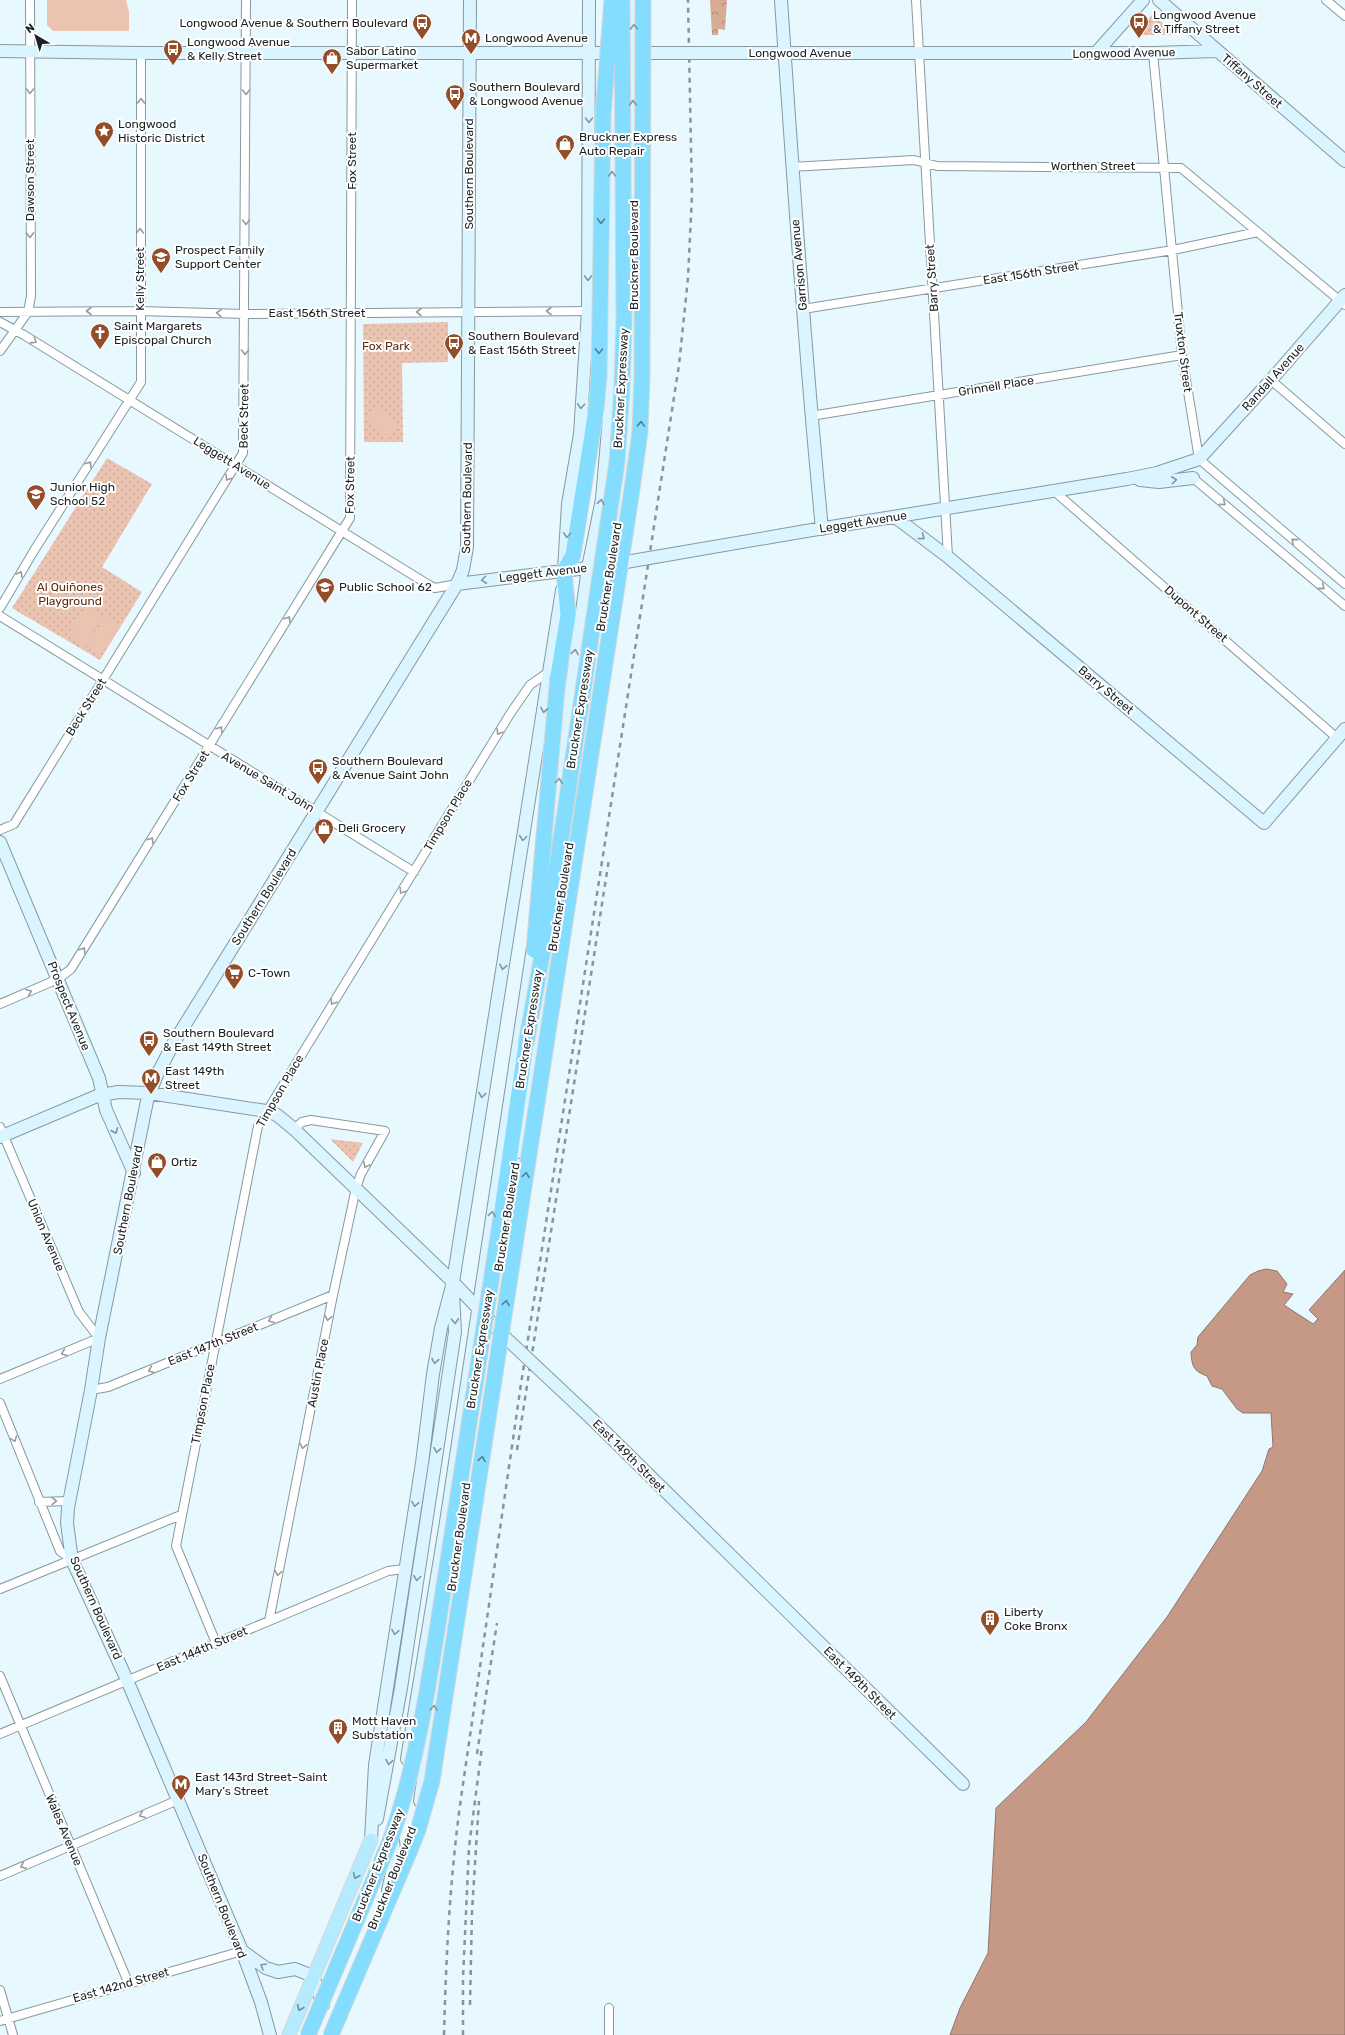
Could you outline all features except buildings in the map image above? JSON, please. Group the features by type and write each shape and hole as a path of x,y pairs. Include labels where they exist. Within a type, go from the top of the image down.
{"highway":[{"path":"526,1044 554,673 568,615 564,571 573,555 596,410 599,377 603,115 613,0"},
{"name":"Bruckner Expressway","path":"308,2035 390,1841 400,1813 414,1759 433,1658 526,1044 551,906 617,462 622,387 624,320 622,0"},
{"name":"Bruckner Expressway","path":"331,2035 408,1855 432,1781 626,528 640,432 642,377 644,0"}],"main road":[{"name":"Southern Boulevard","path":"270,2035 264,2010 242,1950 127,1680 72,1560 67,1523 69,1501 92,1390 99,1338 149,1093 173,1044 457,584 463,570 467,547 470,0"},
{"path":"564,571 568,504 580,434 588,311 589,0"},
{"name":"Bruckner Boulevard","path":"316,2035 383,1876 393,1840 421,1674 559,782 588,568 602,499 610,406 612,310 612,112 615,53 613,0"},
{"name":"Bruckner Boulevard","path":"327,2035 409,1840 419,1806 511,1191 564,881 587,718 612,564 629,437 634,310 634,0"},
{"name":"Garrison Avenue","path":"781,0 791,167 811,416 822,529"},
{"path":"1096,53 1143,0"},
{"name":"Tiffany Street","path":"1159,0 1216,51 1345,161"},
{"name":"Longwood Avenue","path":"0,51 141,53 1153,53 1216,51"},
{"name":"Randall Avenue","path":"1199,458 1343,300"},
{"name":"Leggett Avenue","path":"457,584 588,568 806,531 945,510 1157,473 1199,458"},
{"path":"1127,479 1159,482 1193,478"},
{"name":"Barry Street","path":"895,517 948,557 1264,823 1341,734"},
{"path":"371,1840 375,1765 404,1569 422,1463 433,1374 441,1328 453,1282 554,673"},
{"name":"Prospect Avenue","path":"0,842 98,1078 106,1110 134,1172"},
{"name":"East 149th Street","path":"1,1133 103,1094 118,1092 149,1093 266,1111 277,1115 294,1129 453,1282 508,1340 592,1419 963,1784"},
{"path":"289,2035 371,1840 380,1810 456,1332 453,1282"},
{"path":"421,1674 448,1612"},
{"path":"387,1894 395,1860 393,1840"},
{"path":"242,1950 266,1968 278,1972 295,1969 313,1976 326,2012"}],"street":[{"name":"Dawson Street","path":"0,351 28,312 30,296 30,0"},
{"name":"Beck Street","path":"0,830 14,824 243,453 246,314 246,0"},
{"name":"Fox Street","path":"0,1004 58,979 71,969 350,518 352,0"},
{"name":"Barry Street","path":"916,0 932,289 940,395 948,557"},
{"path":"1326,0 1345,16"},
{"name":"Kelly Street","path":"0,608 35,549 141,382 139,311 141,53"},
{"name":"Truxton Street","path":"1153,53 1182,355 1199,458"},
{"name":"Worthen Street","path":"791,167 914,160 937,166 1164,166 1181,168 1343,300"},
{"name":"East 156th Street","path":"803,309 1173,250 1258,232"},
{"name":"East 156th Street","path":"0,312 139,311 246,314 634,310"},
{"name":"Leggett Avenue","path":"0,322 16,330 435,588 457,584"},
{"name":"Grinnell Place","path":"811,416 1182,355"},
{"path":"1271,380 1345,444"},
{"path":"1199,458 1345,584"},
{"path":"1193,478 1345,606"},
{"name":"Dupont Street","path":"1054,491 1341,734"},
{"name":"Avenue Saint John","path":"0,616 414,872"},
{"name":"Timpson Place","path":"216,1643 176,1546 258,1126 510,714 530,685 554,673"},
{"name":"Austin Place","path":"269,1621 333,1295 356,1188 361,1174 385,1131 311,1120 302,1122 294,1129"},
{"name":"Union Avenue","path":"1,1133 79,1312 99,1338"},
{"name":"East 147th Street","path":"92,1390 108,1387 333,1295"},
{"path":"0,1380 99,1338"},
{"path":"0,1403 60,1551 72,1560"},
{"path":"39,1502 69,1501"},
{"path":"0,1590 182,1515"},
{"name":"East 144th Street","path":"0,1734 388,1572 404,1569"},
{"name":"Wales Avenue","path":"0,1676 128,1982"},
{"path":"0,1876 178,1800"},
{"name":"East 142nd Street","path":"4,2019 242,1950"},
{"path":"0,1990 4,2019 13,2035"},
{"path":"609,2008 609,2035"}],"green space":[{"path":"47,0 126,0 129,12 129,31 53,31 47,25"},
{"path":"710,0 727,0 725,30 718,29 718,35 712,35"},
{"path":"1152,15 1172,30 1172,35 1139,35 1138,30"},
{"name":"Fox Park","path":"448,322 448,362 402,363 403,442 364,442 363,324"},
{"path":"379,405 400,426 389,438 368,417"},
{"name":"Al Quiñones Playground","path":"107,458 152,484 102,567 142,592 100,660 12,608"},
{"path":"87,607 102,617 83,646 67,635"},
{"path":"105,617 120,626 101,655 86,646"},
{"path":"330,1139 363,1143 353,1162"}],"shaded area":[{"path":"1266,1269 1277,1271 1287,1284 1283,1292 1293,1294 1284,1305 1313,1324 1318,1319 1309,1310 1345,1270 1345,2035 950,2035 960,2008 988,1953 996,1808 1086,1722 1167,1617 1262,1471 1269,1449 1273,1447 1271,1413 1243,1413 1237,1409 1222,1389 1212,1386 1207,1376 1196,1370 1192,1361 1191,1352 1197,1345 1198,1337 1250,1275"}],"railway":[{"path":"444,2035 449,1916 461,1798 521,1384 679,365 688,278 692,195 688,0"},
{"path":"517,1450 609,859"},
{"path":"477,1754 497,1623"},
{"path":"463,2035 463,1978 469,1847 482,1747"},
{"path":"470,2005 472,1911 479,1801"}],"place":[{"name":"Longwood Avenue & Tiffany Street","path":"1139,39"},
{"name":"Longwood Avenue & Southern Boulevard","path":"422,40"},
{"name":"Longwood Avenue","path":"471,55"},
{"name":"Longwood Avenue & Kelly Street","path":"173,66"},
{"name":"Sabor Latino Supermarket","path":"332,75"},
{"name":"Southern Boulevard & Longwood Avenue","path":"455,111"},
{"name":"Longwood Historic District","path":"104,148"},
{"name":"Bruckner Express Auto Repair","path":"565,161"},
{"name":"Prospect Family Support Center","path":"161,274"},
{"name":"Saint Margarets Episcopal Church","path":"100,350"},
{"name":"Southern Boulevard & East 156th Street","path":"454,360"},
{"name":"Junior High School 52","path":"36,511"},
{"name":"Public School 62","path":"325,604"},
{"name":"Southern Boulevard & Avenue Saint John","path":"318,785"},
{"name":"Deli Grocery","path":"324,845"},
{"name":"C-Town","path":"234,990"},
{"name":"Southern Boulevard & East 149th Street","path":"149,1057"},
{"name":"East 149th Street","path":"151,1095"},
{"name":"Ortiz","path":"157,1179"},
{"name":"Liberty Coke Bronx","path":"990,1636"},
{"name":"Mott Haven Substation","path":"338,1745"},
{"name":"East 143rd Street–Saint Mary’s Street","path":"181,1801"}]}
